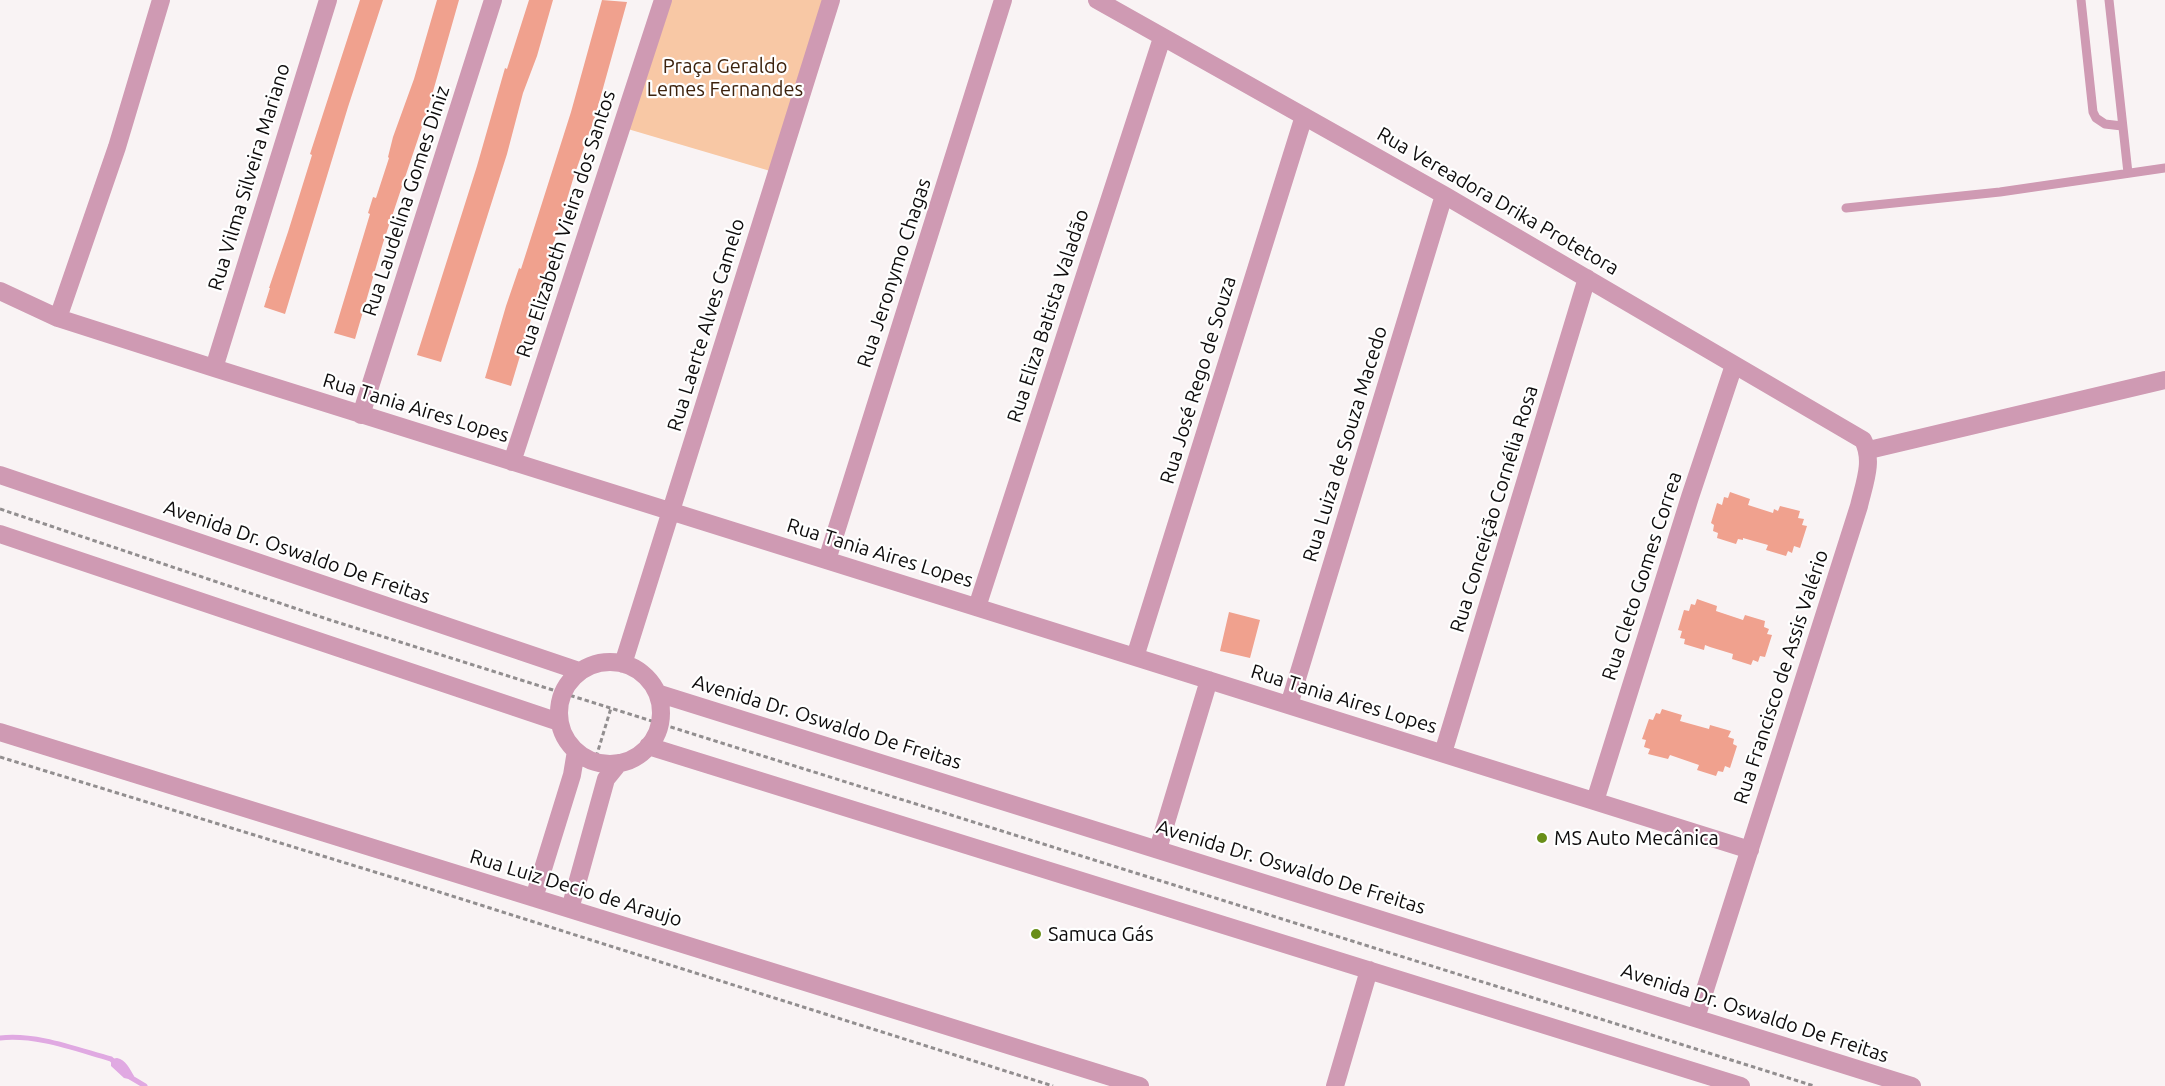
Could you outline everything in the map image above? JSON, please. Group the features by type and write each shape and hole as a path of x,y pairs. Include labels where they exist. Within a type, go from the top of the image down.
{"street":[{"path":"58,318 117,147 162,0"},
{"name":"Rua Vilma Silveira Mariano","path":"214,368 328,0"},
{"name":"Rua Laudelina Gomes Diniz","path":"361,415 493,0"},
{"name":"Rua Elizabeth Vieira dos Santos","path":"512,462 663,0"},
{"name":"Rua Laerte Alves Camelo","path":"623,663 831,0"},
{"name":"Rua Jeronymo Chagas","path":"827,560 1003,0"},
{"name":"Rua Vereadora Drika Protetora","path":"1097,0 1587,278 1863,440 1869,450"},
{"name":"Rua Eliza Batista Valadão","path":"977,607 1162,38"},
{"name":"Rua José Rego de Souza","path":"1135,657 1304,116"},
{"name":"Rua Luiza de Souza Macedo","path":"1289,705 1444,195"},
{"name":"Rua Conceição Cornélia Rosa","path":"1443,753 1587,278"},
{"name":"Rua Tania Aires Lopes","path":"0,291 58,318 361,415 1750,850"},
{"name":"Rua Cleto Gomes Correa","path":"1594,801 1734,365"},
{"path":"1869,450 2165,380"},
{"name":"Rua Francisco de Assis Valério","path":"1696,1018 1859,506 1869,462 1869,450"},
{"name":"Avenida Dr. Oswaldo De Freitas","path":"0,475 579,671"},
{"path":"0,534 559,722"},
{"path":"600,663 623,663 643,674 657,693 660,703 660,723 655,737 640,754 619,763 595,762 576,751 562,733 558,710 563,693 579,671 600,663"},
{"path":"1158,849 1209,680"},
{"name":"Avenida Dr. Oswaldo De Freitas","path":"657,693 1912,1086"},
{"name":"Rua Luiz Decio de Araujo","path":"0,732 1140,1086"},
{"path":"648,746 1741,1086"},
{"path":"534,898 572,775 576,751"},
{"path":"570,909 606,779 619,763"},
{"path":"1335,1086 1369,970"}],"lane":[{"path":"2081,0 2093,112 2096,118 2105,124 2122,126"},
{"path":"2109,0 2128,173"},
{"path":"1846,208 2000,192 2165,168"}],"path":[{"path":"0,509 330,620 1814,1086"},
{"path":"0,756 403,880 1053,1086"}],"green space":[{"name":"Praça Geraldo Lemes Fernandes","path":"663,0 831,0 777,173 621,127"}],"shaded area":[{"path":"117,1058 127,1065 134,1076 133,1080 124,1078 111,1066 111,1059"}],"building":[{"path":"360,0 383,0 285,314 264,307"},
{"path":"437,0 459,0 428,109 383,243 355,339 334,333 370,214 368,213 373,197 376,198 389,158 393,137 414,79"},
{"path":"529,0 553,0 441,362 417,355 477,166 505,68 507,69"},
{"path":"602,0 627,2 595,117 574,176 511,386 485,378 506,306 519,268 521,269 571,112"},
{"path":"1730,492 1750,499 1748,505 1773,513 1774,509 1778,511 1780,506 1800,511 1798,518 1804,519 1802,525 1807,526 1800,548 1794,546 1792,553 1788,551 1786,556 1766,550 1768,545 1743,538 1743,540 1738,539 1736,544 1717,538 1718,533 1713,531 1714,525 1711,523 1717,503 1722,505 1724,497 1728,498"},
{"path":"1697,599 1717,606 1716,611 1743,620 1745,615 1765,621 1764,627 1769,629 1767,634 1772,635 1765,657 1760,656 1758,662 1753,660 1751,665 1732,659 1733,654 1705,645 1704,650 1684,644 1685,639 1680,638 1682,631 1678,630 1684,610 1689,611 1691,604 1695,605"},
{"path":"1229,612 1260,620 1250,658 1220,651"},
{"path":"1662,709 1682,715 1680,721 1709,729 1710,725 1731,731 1728,737 1734,739 1733,744 1737,746 1730,768 1725,766 1723,772 1718,771 1716,776 1697,770 1699,765 1670,755 1668,759 1648,754 1650,749 1644,747 1646,740 1642,739 1649,719 1653,720 1656,713 1660,714"}],"waterway":[{"path":"0,1038 42,1040 111,1059 114,1062"},
{"path":"130,1077 145,1086"}],"place":[{"name":"MS Auto Mecânica","path":"1542,838"},
{"name":"Samuca Gás","path":"1036,934"}]}
